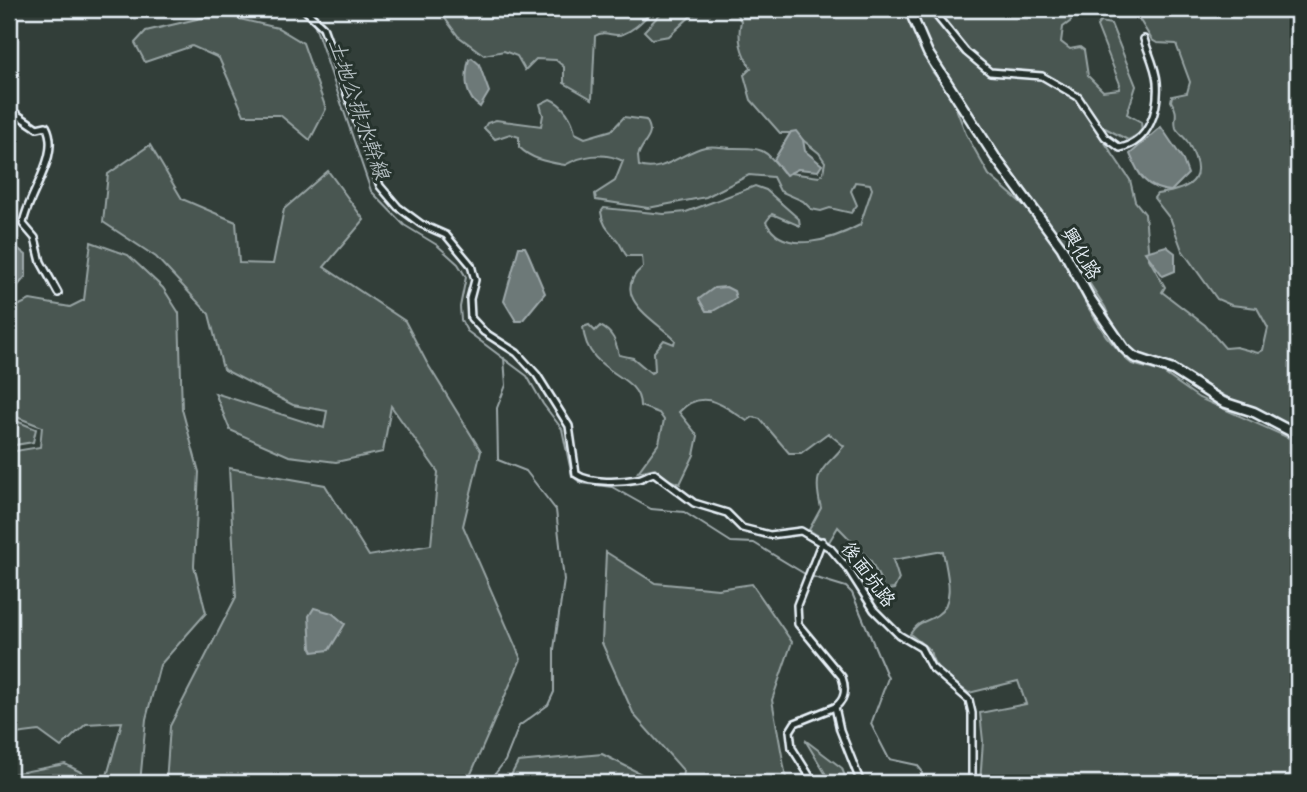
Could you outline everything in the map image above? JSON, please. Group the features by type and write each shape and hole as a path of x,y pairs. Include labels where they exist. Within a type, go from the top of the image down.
{"street":[{"name":"興化路","path":"909,9 928,53 995,158 1062,248 1095,306 1124,348 1134,358 1173,370 1223,402 1255,412 1298,435"},
{"path":"931,9 966,52 990,72 1042,76 1078,97 1105,137 1120,148 1135,141 1155,116 1157,81 1144,39"},
{"name":"後面坑路","path":"306,11 318,20 380,186 398,207 421,224 446,235 471,265 475,279 470,299 471,318 484,332 517,353 537,375 569,426 576,474 586,479 629,480 654,473 694,503 727,513 742,528 770,536 802,531 822,541 848,569 874,610 899,635 921,648 931,667 969,700 972,713 972,783"},
{"path":"9,109 37,128 46,126 50,133 42,183 25,209 23,224 35,238 41,262 58,293"},
{"path":"814,783 792,748 790,732 795,723 842,702 845,688 842,677 798,624 797,605 822,541"},
{"path":"835,707 840,730 861,783"}],"shaded area":[{"path":"438,9 655,9 628,32 595,36 592,99 564,83 564,67 556,60 536,59 525,70 517,56 504,51 484,55 458,36"},
{"path":"665,9 713,9 692,15 669,36 652,39 644,31"},
{"path":"733,9 904,9 932,71 952,98 966,134 989,175 1035,215 1062,255 1086,304 1106,336 1127,360 1132,364 1162,372 1199,398 1298,442 1298,783 980,783 983,741 980,713 1026,704 1018,681 969,693 944,675 935,664 930,650 910,634 920,624 937,615 947,602 949,585 943,551 893,560 899,579 894,589 872,592 860,584 859,575 882,583 871,561 838,527 829,542 809,530 821,508 818,496 820,473 844,446 828,433 801,453 789,453 760,419 753,417 747,421 722,405 697,400 679,412 698,436 694,455 680,484 669,480 655,468 638,472 659,443 664,420 659,413 640,406 638,395 632,386 594,355 587,343 583,327 589,325 595,331 600,326 604,328 613,338 619,355 633,358 651,373 655,371 654,352 664,340 674,344 675,340 647,316 633,298 630,288 633,278 643,267 642,256 627,256 603,221 601,212 604,208 664,214 686,212 755,186 766,190 799,219 800,226 772,214 766,222 774,233 796,242 810,242 860,225 872,189 870,184 855,182 851,191 857,205 851,213 830,208 821,211 811,209 803,201 780,191 773,177 749,175 706,197 648,208 596,200 595,194 615,181 623,161 600,155 578,159 565,165 546,161 529,155 519,147 519,137 510,134 495,139 484,128 487,123 496,120 541,126 543,115 540,104 550,99 567,113 575,133 585,138 612,130 624,117 646,120 650,131 638,156 639,166 648,168 664,165 705,147 751,148 767,154 783,172 819,177 823,173 825,162 819,153 794,133 780,133 751,100 744,75 751,68 741,46 741,21"},
{"path":"920,9 1068,9 1071,21 1063,27 1061,42 1070,49 1080,47 1084,50 1088,76 1103,91 1119,89 1120,84 1097,26 1100,22 1111,24 1136,86 1127,114 1141,122 1142,132 1128,140 1105,128 1101,137 1130,180 1135,201 1145,214 1149,259 1165,287 1162,292 1205,325 1225,348 1236,347 1258,353 1263,350 1268,328 1257,308 1231,305 1217,299 1182,250 1171,220 1154,198 1157,194 1181,189 1195,179 1197,164 1187,141 1176,128 1176,113 1171,101 1172,96 1187,93 1190,82 1176,44 1157,43 1152,40 1133,9 1298,9 1298,431 1175,369 1132,352 1116,332 1105,307 1044,214 976,124 919,31"},
{"path":"218,14 278,28 303,43 326,109 310,140 280,115 244,115 219,58 192,46 145,62 135,43 146,31"},
{"path":"472,58 479,64 489,92 480,107 471,97 467,85 469,59"},
{"path":"1161,127 1182,158 1188,174 1171,191 1162,190 1144,180 1130,154"},
{"path":"796,131 803,140 805,151 822,165 818,171 798,169 786,175 774,160 791,132"},
{"path":"150,145 182,199 236,222 239,263 273,264 284,209 328,171 364,220 324,267 405,321 427,363 481,451 463,526 521,659 467,783 166,783 170,726 236,597 229,468 325,485 369,556 431,545 438,472 391,406 383,452 336,462 289,456 230,430 215,393 324,428 327,411 293,405 223,369 209,314 156,257 103,222 108,174"},
{"path":"91,242 128,255 163,288 179,313 182,409 199,472 194,566 206,613 160,665 146,719 140,783 105,783 122,722 86,724 61,747 39,731 16,734 9,705 9,452 40,447 42,427 9,414 9,310 30,300 70,307 84,300"},
{"path":"9,246 16,247 26,255 26,276 16,288 9,286"},
{"path":"1166,246 1175,253 1175,271 1163,276 1145,252"},
{"path":"519,247 525,247 545,293 522,321 516,321 504,301"},
{"path":"726,287 734,291 736,298 713,311 706,311 699,299 714,288"},
{"path":"9,418 36,429 33,442 9,446"},
{"path":"606,552 655,583 718,589 752,584 792,642 772,700 787,783 682,783 683,770 634,715 602,643"},
{"path":"314,608 332,613 345,624 329,650 313,652 311,648 309,616"},
{"path":"805,740 842,768 847,783 831,783"},
{"path":"602,754 659,783 507,783 518,762"},
{"path":"65,764 102,783 11,783 12,774"}],"waterway":[{"name":"土地公排水幹線","path":"311,9 312,15"},
{"name":"土地公排水幹線","path":"313,20 371,191 404,225 437,245 458,264 466,277 460,307 461,320 467,331 527,376 562,429 572,476 581,483 612,487 651,509 684,512 731,542 754,543 805,574"},
{"path":"488,783 505,761 519,726 548,705 554,692 554,649 564,580 556,510 526,471 498,460 497,408 506,385 504,358"},
{"name":"土地公排水幹線","path":"810,576 846,587 852,593 888,678 871,724 889,759 917,765 922,771 921,783"}]}
